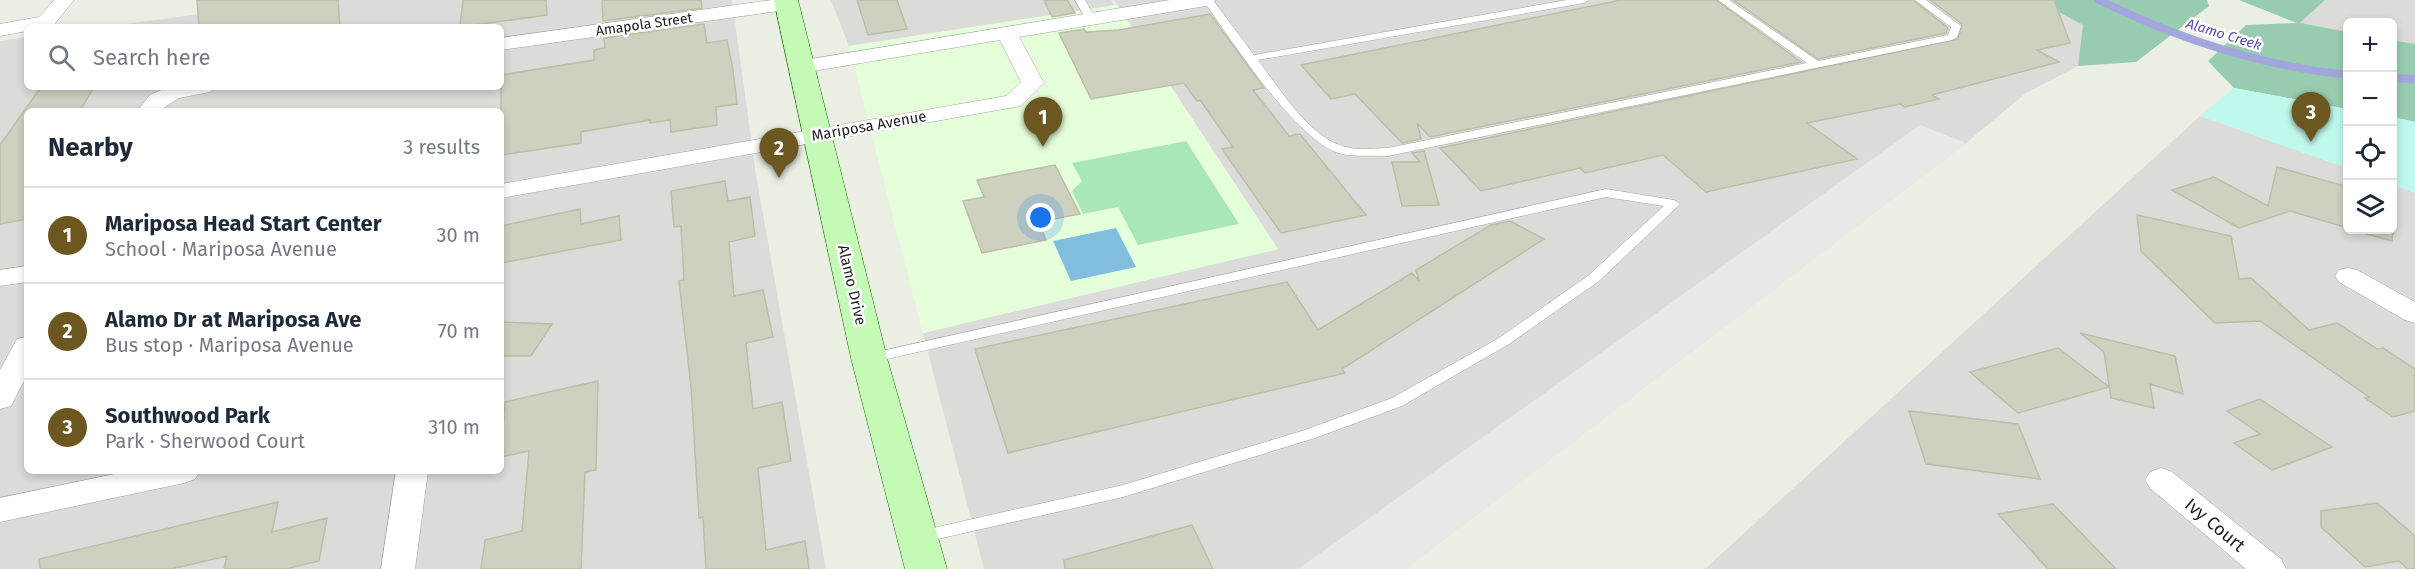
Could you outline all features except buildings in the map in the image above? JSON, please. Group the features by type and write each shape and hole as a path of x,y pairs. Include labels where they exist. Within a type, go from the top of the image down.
{"main road":[{"name":"Alamo Drive","path":"789,1 801,67 869,358 923,553"}],"street":[{"path":"34,24 46,22 64,0"},
{"path":"801,67 1207,0"},
{"name":"Amapola Street","path":"504,44 789,1"},
{"path":"0,30 24,26"},
{"name":"Mariposa Avenue","path":"504,190 1014,102 1033,83 1007,33"},
{"path":"150,108 153,102 168,95 189,90"},
{"path":"0,278 24,274"},
{"path":"2348,276 2415,314"},
{"path":"0,399 24,352"},
{"path":"0,510 170,474"},
{"path":"398,569 412,474"},
{"name":"Ivy Court","path":"2161,480 2269,569"}],"lane":[{"path":"1080,0 1091,19"},
{"path":"1207,0 1288,109 1318,139 1344,151 1388,152 1952,36 1956,26 1920,0"},
{"path":"1252,58 1584,0"},
{"path":"1723,0 1815,64"},
{"path":"869,358 1606,193 1674,204 1594,278 1504,341 1397,402 1310,434 923,553"}],"shaded area":[{"path":"305,0 732,0 756,175 826,569 0,569 0,41 24,37 24,90 504,90 504,24 125,24"},
{"path":"831,0 1111,0 1114,5 849,46"},
{"path":"1114,0 2036,0 2083,25 2078,66 2026,93 1966,143 1405,569 984,569 923,333 1278,249"},
{"path":"2036,0 2207,0 2209,6 2136,62 2078,66 2083,25"},
{"path":"2239,0 2325,0 2300,23 2343,31 2343,108 2234,88 2208,61 2246,25 2297,23"},
{"path":"2325,0 2415,0 2415,44 2397,41 2397,18 2343,18 2343,31 2299,24"},
{"path":"1117,5 1278,249 923,333 849,46"},
{"path":"2397,41 2415,44 2415,122 2397,118"},
{"path":"2234,88 2343,108 2343,167 2200,116"},
{"path":"2200,116 2343,167 2343,234 2397,234 2397,186 2415,193 2415,569 1705,569"},
{"path":"2397,118 2415,122 2415,193 2397,186"},
{"path":"1920,125 1966,143 1405,569 1298,569"},
{"path":"1116,228 1136,267 1071,281 1053,241"}],"green space":[{"path":"1186,141 1239,224 1138,245 1118,207 1083,214 1072,191 1082,181 1072,163"}],"waterway":[{"name":"Alamo Creek","path":"2099,0 2159,27 2220,49 2283,65 2343,74"},
{"name":"Alamo Creek","path":"2397,78 2415,79"}],"place":[{"name":"Southwood Park","path":"2311,142"},
{"name":"Mariposa Head Start Center","path":"1043,147"},
{"name":"Alamo Dr at Mariposa Ave","path":"779,178"}]}
